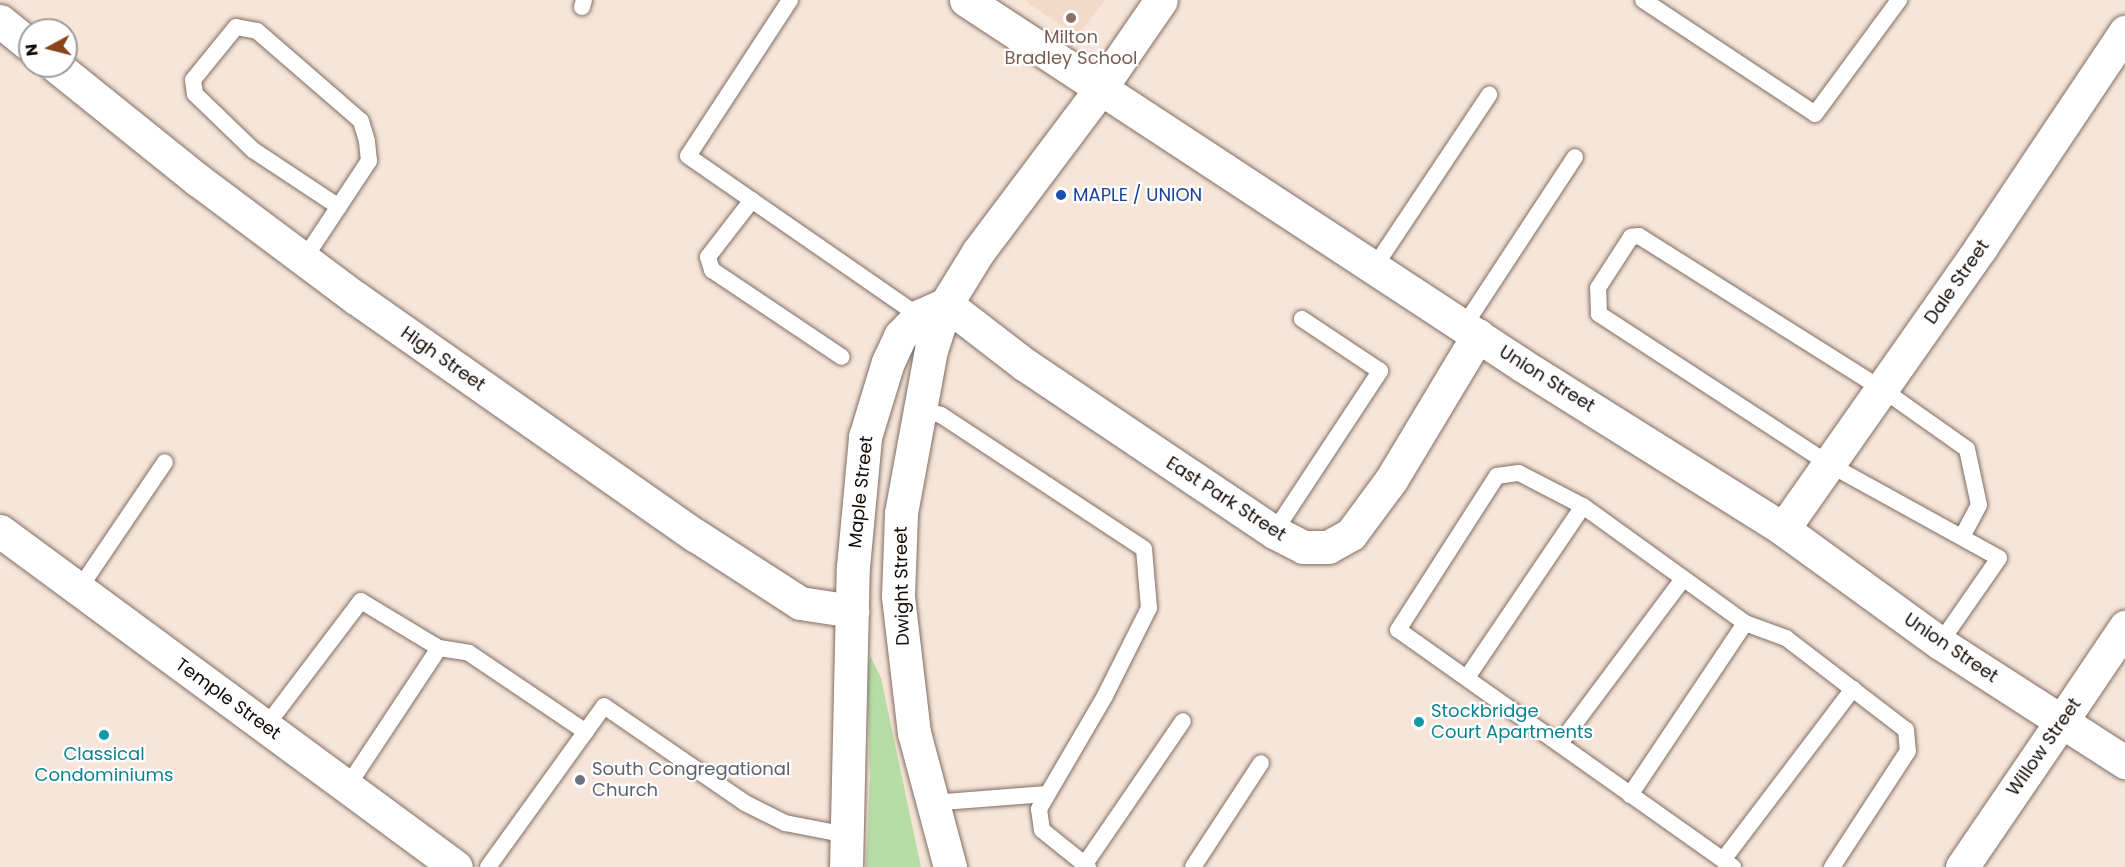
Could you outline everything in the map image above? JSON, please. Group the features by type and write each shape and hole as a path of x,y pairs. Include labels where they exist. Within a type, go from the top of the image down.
{"street":[{"name":"Union Street","path":"966,0 1471,331 1783,529 1940,643 2125,762"},
{"name":"Maple Street","path":"847,851 852,611 857,509 865,438 893,348 932,310 1101,88 1161,0"},
{"path":"0,21 18,35"},
{"name":"Dale Street","path":"1783,529 1882,389 2125,32"},
{"name":"High Street","path":"71,78 303,259 785,596 806,605 852,611"},
{"name":"Dwight Street","path":"932,310 901,513 898,596 908,700 931,803 950,867"},
{"name":"East Park Street","path":"932,310 1024,364 1274,532 1303,547 1328,547 1351,534 1391,480 1471,331"},
{"name":"Temple Street","path":"0,531 456,867"},
{"name":"Willow Street","path":"1962,867 2125,627"}],"lane":[{"path":"790,0 688,156 752,200 932,310"},
{"path":"1643,0 1663,5 1815,114 1899,0"},
{"path":"303,259 339,207 369,161 361,121 257,30 236,27 193,80 195,94 253,150 339,207"},
{"path":"1375,266 1490,95"},
{"path":"1471,331 1575,157"},
{"path":"752,200 708,257 712,270 842,357"},
{"path":"1940,643 1999,558 1829,464 1599,314 1598,288 1625,243 1639,236 1882,389 1967,448 1979,505 1962,537"},
{"path":"1274,532 1380,371 1302,319"},
{"path":"918,408 941,415 1144,549 1149,608 1105,696 1045,794 1039,808 1042,830 1087,866 1183,721"},
{"path":"79,589 165,462"},
{"path":"1832,867 1908,751 1906,730 1853,689 1786,638 1745,623 1583,506 1519,473 1497,476 1398,630 1468,676 1561,742 1630,795 1728,863 1853,689"},
{"path":"1468,676 1583,506"},
{"path":"1561,742 1683,579"},
{"path":"266,726 362,602 439,648 469,654 586,732"},
{"path":"1630,795 1745,623"},
{"path":"347,787 439,648"},
{"path":"488,867 604,706 745,803 847,851"},
{"path":"1193,867 1261,763"},
{"path":"931,803 1045,794"}],"shaded area":[{"name":"Milton Bradley School","path":"1024,0 1105,0 1077,36"}],"green space":[{"path":"871,657 881,678 921,867 866,867 870,777 867,666"}],"place":[{"name":"Milton Bradley School","path":"1071,18"},
{"name":"MAPLE / UNION","path":"1061,195"},
{"name":"Stockbridge Court Apartments","path":"1419,722"},
{"name":"Classical Condominiums","path":"104,735"},
{"name":"South Congregational Church","path":"580,780"}]}
